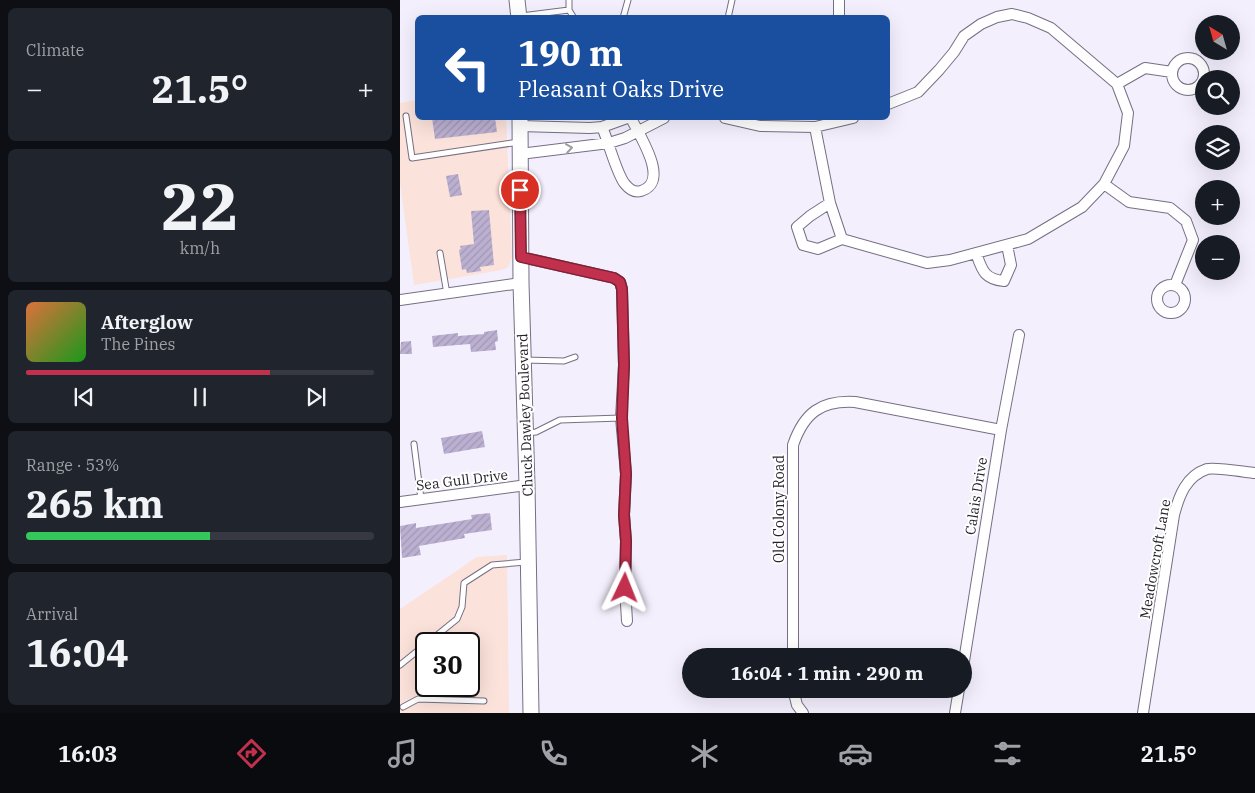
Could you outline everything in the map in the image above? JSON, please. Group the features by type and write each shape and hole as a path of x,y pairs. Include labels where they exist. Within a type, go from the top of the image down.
{"main road":[{"path":"518,0 518,15"},
{"name":"Chuck Dawley Boulevard","path":"520,122 521,283 529,561 531,713"}],"street":[{"path":"839,0 839,15"},
{"path":"830,203 797,227 803,245 818,249 842,239 927,263 950,260 1028,239 1082,207 1104,184 1124,146 1128,113 1117,84 1051,28 1028,18 1012,14 996,17 981,24 964,36 954,52 918,92 890,103"},
{"path":"1117,84 1145,68 1172,72"},
{"path":"520,122 590,128 602,127 621,120"},
{"path":"602,127 623,182 630,190 638,192 651,185 655,176 653,165 633,120"},
{"path":"520,148 609,143 625,138 660,120"},
{"path":"734,120 760,126 815,127 844,120"},
{"path":"815,127 830,203 842,239"},
{"path":"1104,184 1129,202 1170,208 1186,222 1193,240 1175,285"},
{"path":"976,253 983,271 992,280 1004,281 1012,265 1007,245"},
{"path":"521,257 614,278 620,282 622,289 624,365 622,418 626,474 624,515 627,620"},
{"path":"400,300 521,283"},
{"name":"Calais Drive","path":"966,648 1001,430 1019,335"},
{"name":"Old Colony Road","path":"793,648 793,445 798,429 811,414 824,404 840,401 855,402 1001,430"},
{"name":"Meadowcroft Lane","path":"1143,713 1174,515 1184,486 1196,475 1209,468 1255,473"},
{"name":"Sea Gull Drive","path":"400,502 527,485"},
{"path":"795,698 802,713"},
{"path":"956,713 958,698"}],"lane":[{"path":"569,0 569,10 572,15"},
{"path":"624,15 628,0"},
{"path":"729,15 732,0"},
{"path":"533,15 569,10"},
{"path":"406,116 412,158 520,148"},
{"path":"440,253 447,294"},
{"path":"523,360 564,361 575,357"},
{"path":"526,433 536,432 560,420 622,418"},
{"path":"414,444 421,499"},
{"path":"400,664 456,619 462,607 464,583 492,565 529,561"},
{"path":"402,709 418,699 484,701"}],"shaded area":[{"path":"415,100 415,120 506,120 512,258 508,267 502,270 414,285 400,183 400,103"},
{"path":"507,555 509,713 400,713 400,609 477,557"}],"building":[{"path":"432,120 495,120 497,132 435,139"},
{"path":"458,174 462,195 450,197 446,176"},
{"path":"489,210 494,265 480,267 481,271 467,273 466,269 462,270 459,250 461,249 460,246 474,244 471,211"},
{"path":"497,330 498,341 495,342 496,350 471,352 470,344 433,347 432,336 458,333 458,336 484,334 484,332"},
{"path":"411,341 412,354 400,354 401,342"},
{"path":"482,431 485,447 444,454 441,438"},
{"path":"490,513 492,530 464,534 465,538 419,546 421,555 402,558 400,526 416,523 416,528 472,519 471,515"}],"route":[{"path":"520,190 521,257 614,278 620,282 622,289 624,365 622,418 626,474 624,515 626,541 625,588"}]}
